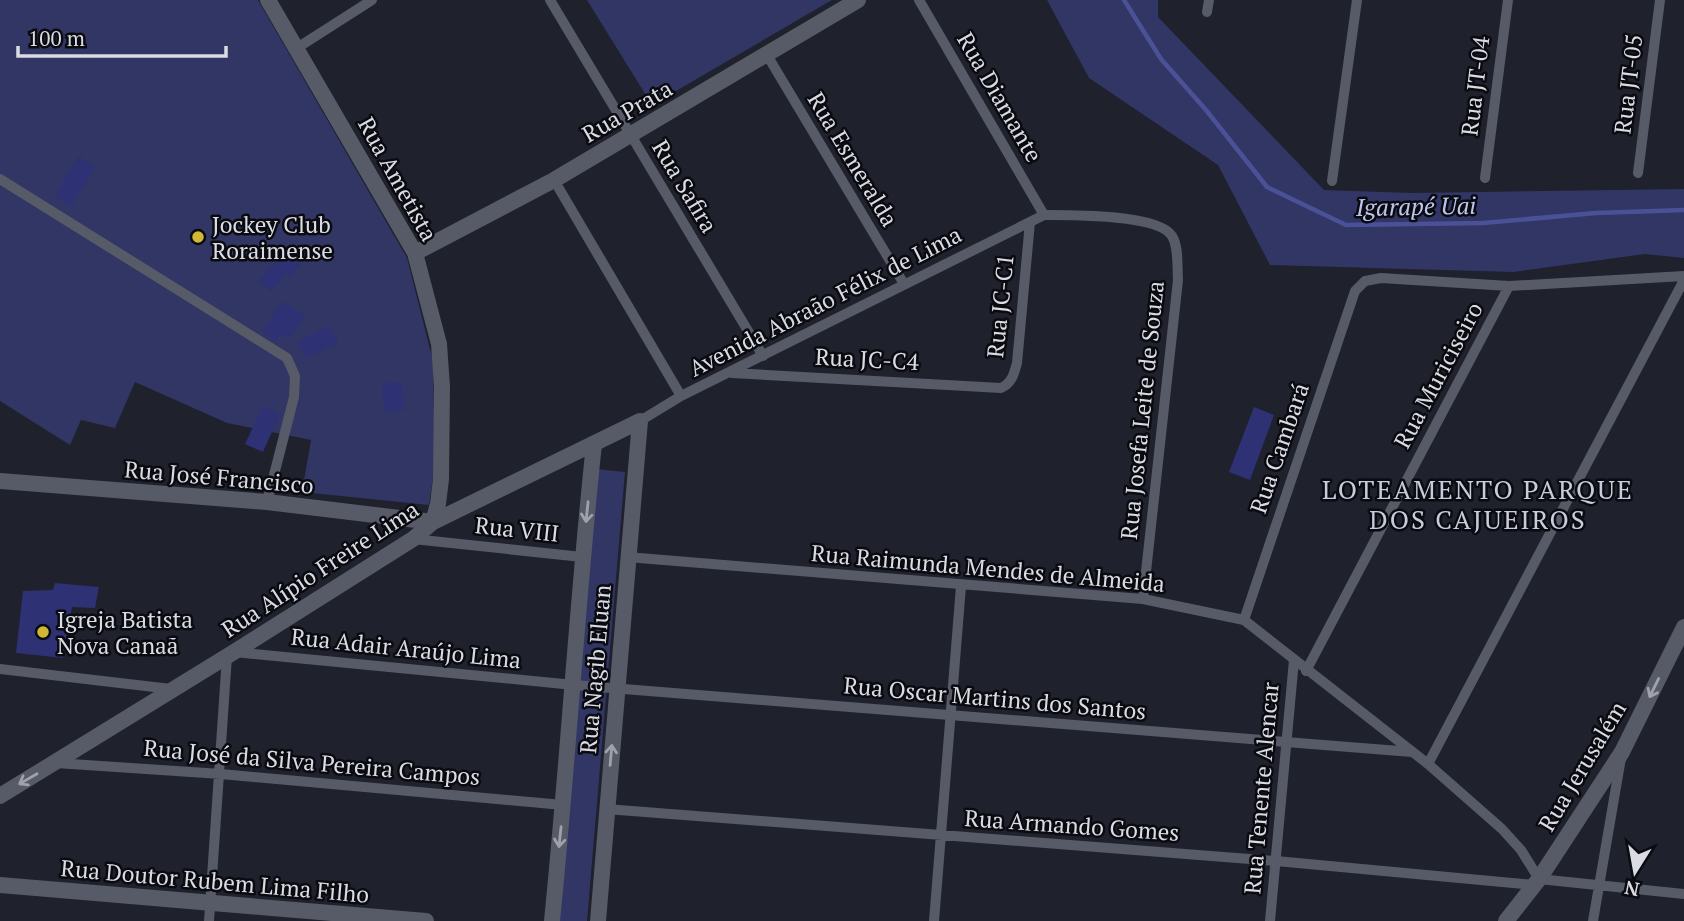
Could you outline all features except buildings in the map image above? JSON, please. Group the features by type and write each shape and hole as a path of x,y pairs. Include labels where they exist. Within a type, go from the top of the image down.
{"street":[{"name":"Rua Ametista","path":"268,0 415,253 439,344 442,387 441,480 439,504 433,522"},
{"path":"297,48 372,0"},
{"name":"Rua Safira","path":"550,0 763,356"},
{"name":"Rua Prata","path":"415,253 554,180 858,0"},
{"name":"Rua Diamante","path":"919,0 1044,215"},
{"path":"1332,181 1357,0"},
{"name":"Rua JT-04","path":"1485,178 1508,0"},
{"name":"Rua JT-05","path":"1638,173 1660,0"},
{"name":"Rua Esmeralda","path":"767,55 904,285"},
{"path":"0,180 287,358 295,376 294,397 267,502"},
{"path":"554,180 681,396"},
{"name":"Avenida Abraão Félix de Lima","path":"640,421 681,396 1044,215"},
{"name":"Rua Josefa Leite de Souza","path":"1044,215 1104,217 1144,222 1164,228 1173,238 1178,280 1143,599"},
{"name":"Rua JC-C1","path":"1001,387 1007,385 1013,377 1017,363 1030,222"},
{"name":"Rua Cambará","path":"1244,620 1355,291 1364,282 1381,278 1509,285"},
{"path":"1509,285 1684,278"},
{"path":"1427,764 1684,278"},
{"name":"Rua Muriciseiro","path":"1306,670 1509,285"},
{"name":"Rua JC-C4","path":"731,373 1001,387"},
{"name":"Rua Alípio Freire Lima","path":"0,796 413,539 433,522 640,421"},
{"name":"Rua Nagib Eluan","path":"598,921 640,421"},
{"name":"Rua Nagib Eluan","path":"552,921 594,444"},
{"name":"Rua José Francisco","path":"0,481 267,502 433,522"},
{"name":"Rua VIII","path":"433,522 433,535 449,543"},
{"name":"Rua VIII","path":"413,539 582,557"},
{"name":"Rua Raimunda Mendes de Almeida","path":"627,557 1143,599 1244,620 1427,764 1502,829 1521,850 1537,882"},
{"path":"934,921 961,586"},
{"name":"Rua Jerusalém","path":"1506,921 1537,882 1622,752 1684,627"},
{"path":"209,921 231,654"},
{"name":"Rua Adair Araújo Lima","path":"231,654 573,685"},
{"name":"Rua Tenente Alencar","path":"1270,921 1294,660"},
{"path":"0,669 171,689"},
{"name":"Rua Oscar Martins dos Santos","path":"573,685 1412,752"},
{"path":"1593,921 1622,752"},
{"name":"Rua José da Silva Pereira Campos","path":"56,763 221,774 564,805"},
{"name":"Rua Armando Gomes","path":"606,809 1684,894"},
{"name":"Rua Doutor Rubem Lima Filho","path":"0,885 426,921"}],"shaded area":[{"name":"Jockey Club Roraimense","path":"0,0 258,0 407,258 433,361 435,464 429,505 302,492 311,440 227,423 135,382 115,428 81,420 70,445 0,401"},
{"path":"587,0 832,0 652,105"},
{"path":"1047,0 1158,0 1158,17 1324,190 1411,193 1684,189 1684,258 1645,254 1513,272 1270,265 1218,165 1089,78"},
{"path":"596,469 625,472 587,921 559,921"}],"waterway":[{"name":"Igarapé Uai","path":"1124,0 1161,59 1206,110 1267,187 1346,225 1483,223 1596,213 1684,210"}],"place":[{"name":"Jockey Club Roraimense","path":"198,237"},
{"name":"Igreja Batista Nova Canaã","path":"43,632"}],"district":[{"name":"LOTEAMENTO PARQUE DOS CAJUEIROS","path":"1478,504"}]}
